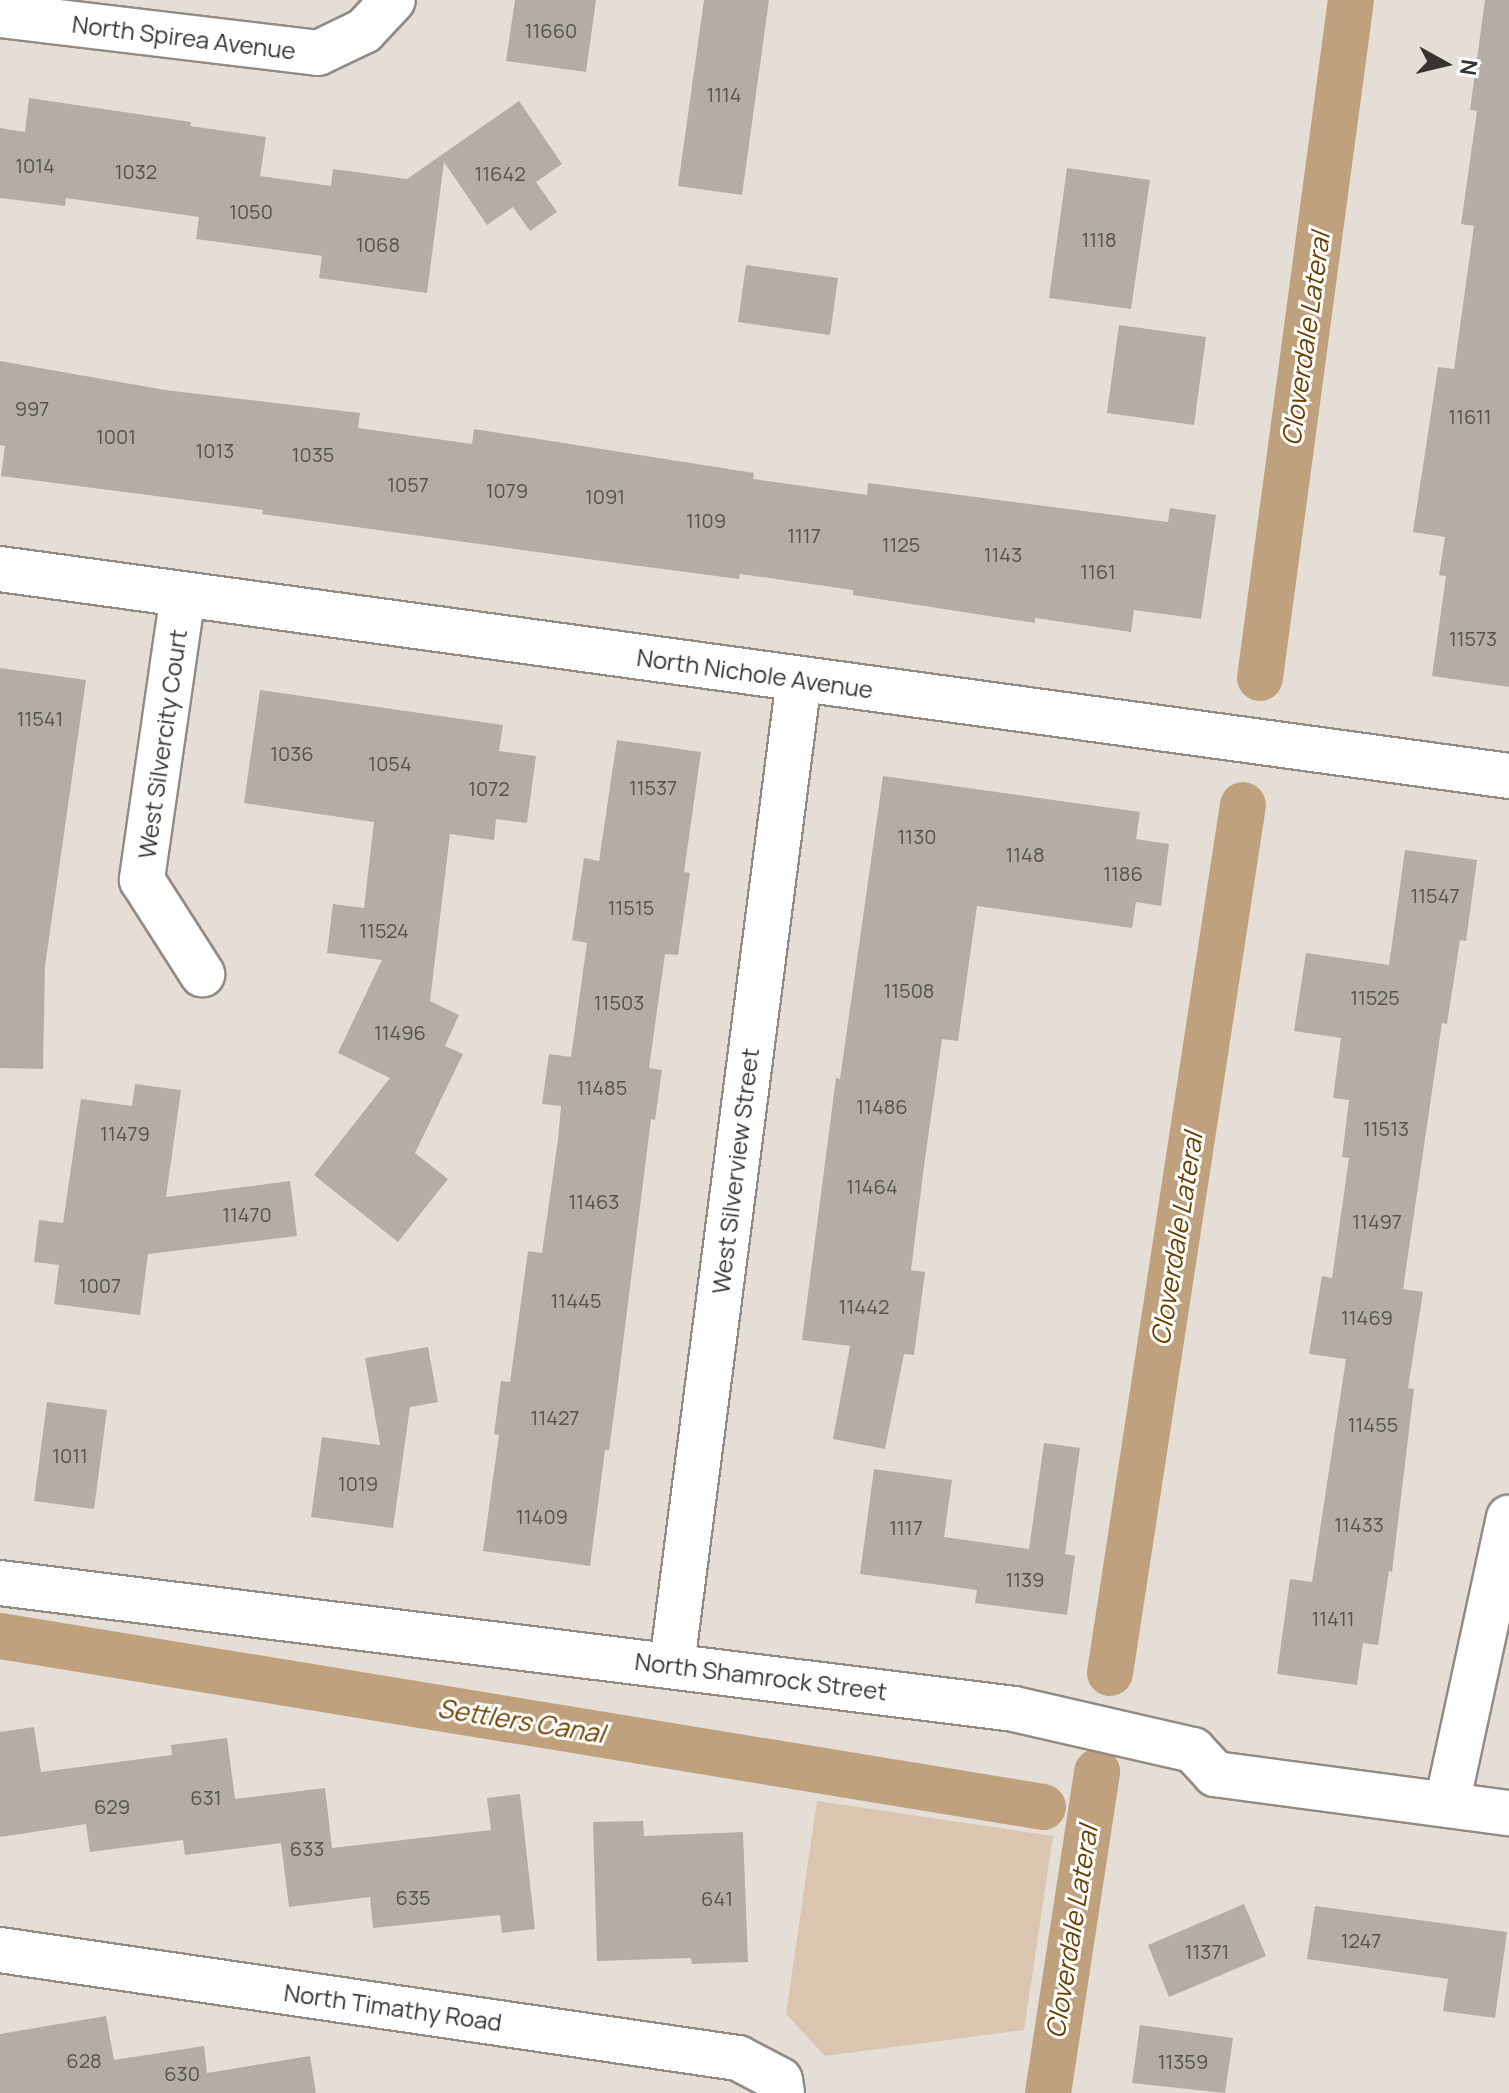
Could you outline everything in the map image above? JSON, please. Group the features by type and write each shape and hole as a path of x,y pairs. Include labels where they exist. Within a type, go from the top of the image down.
{"street":[{"name":"North Spirea Avenue","path":"0,15 318,53 364,31 393,0"},
{"name":"North Nichole Avenue","path":"0,569 1509,776"},
{"name":"West Silvercity Court","path":"183,594 142,880 202,974"},
{"name":"West Silverview Street","path":"672,1664 799,679"},
{"path":"1447,1804 1509,1518"},
{"name":"North Shamrock Street","path":"0,1583 672,1664 1014,1709 1193,1750 1215,1774 1509,1813"},
{"name":"North Timathy Road","path":"0,1950 738,2058 781,2086"}],"shaded area":[{"path":"817,1801 1053,1836 1024,2030 825,2056 786,2014"}],"building":[{"path":"515,0 596,0 586,72 506,61"},
{"path":"704,0 769,0 742,195 678,186"},
{"path":"1485,0 1509,0 1509,687 1432,676 1446,576 1439,575 1445,537 1413,532 1438,367 1454,369 1474,226 1461,224 1477,111 1470,110"},
{"path":"29,98 191,122 190,126 266,137 260,176 331,186 333,169 407,179 519,101 562,164 536,182 557,212 530,231 513,207 487,225 444,162 427,293 319,278 322,256 196,239 199,217 66,198 65,206 0,198 0,128 25,132"},
{"path":"1067,168 1150,180 1131,309 1049,298"},
{"path":"746,265 838,278 830,335 738,322"},
{"path":"1119,325 1206,337 1194,425 1107,413"},
{"path":"0,361 165,390 360,413 358,428 472,444 474,429 754,473 753,479 867,495 868,483 1168,522 1170,508 1216,515 1201,619 1134,610 1131,632 1035,618 1035,623 853,595 853,590 740,574 739,579 609,562 262,514 263,510 1,476 5,446 0,445"},
{"path":"0,668 86,680 45,966 43,1069 0,1068"},
{"path":"260,690 503,725 499,751 536,756 527,823 496,819 494,840 450,834 430,1001 459,1015 445,1046 463,1054 415,1153 448,1179 398,1242 314,1175 390,1078 338,1053 382,960 327,953 333,904 364,908 374,822 244,803"},
{"path":"617,740 701,752 684,872 690,873 678,955 665,954 649,1068 662,1070 655,1120 651,1119 616,1399 609,1450 605,1450 590,1566 483,1551 499,1435 494,1434 501,1381 510,1382 528,1251 542,1253 558,1139 561,1106 542,1104 549,1054 571,1057 587,943 572,940 584,858 599,861"},
{"path":"883,776 1140,812 1136,839 1169,844 1161,906 1136,902 1132,928 977,906 958,1041 942,1039 924,1166 911,1270 925,1272 914,1355 904,1354 885,1449 833,1439 850,1346 802,1340 836,1078 840,1079"},
{"path":"1405,850 1477,860 1466,941 1460,940 1447,1024 1442,1023 1403,1289 1423,1292 1408,1388 1414,1389 1392,1572 1389,1571 1378,1645 1363,1643 1357,1685 1277,1674 1290,1579 1312,1582 1346,1359 1309,1354 1322,1276 1332,1278 1349,1158 1342,1157 1349,1100 1333,1098 1341,1038 1294,1031 1306,953 1389,965"},
{"path":"135,1084 181,1090 166,1197 290,1181 297,1236 148,1254 140,1315 54,1304 59,1265 34,1262 39,1220 63,1223 81,1099 132,1106"},
{"path":"428,1347 438,1402 410,1407 393,1528 311,1517 322,1437 380,1445 365,1358"},
{"path":"47,1402 107,1410 94,1509 34,1501"},
{"path":"1044,1443 1080,1448 1065,1554 1075,1556 1067,1615 975,1603 977,1590 860,1574 874,1469 952,1480 944,1537 1029,1549"},
{"path":"34,1727 41,1772 172,1755 171,1745 227,1738 235,1799 325,1788 332,1848 491,1830 487,1798 520,1794 535,1929 502,1933 500,1915 373,1928 370,1897 289,1907 281,1843 185,1855 183,1840 90,1852 86,1824 0,1837 0,1732"},
{"path":"643,1821 644,1836 743,1832 748,1962 692,1964 691,1958 597,1961 593,1822"},
{"path":"1244,1904 1266,1956 1169,1997 1148,1945"},
{"path":"1315,1906 1507,1932 1495,2018 1443,2011 1448,1979 1307,1959"},
{"path":"106,2016 114,2060 204,2046 207,2073 310,2056 316,2093 0,2093 0,2034"},
{"path":"1140,2025 1233,2038 1225,2093 1132,2083"}],"waterway":[{"name":"Cloverdale Lateral","path":"1260,678 1351,0"},
{"name":"Cloverdale Lateral","path":"1110,1673 1243,805"},
{"name":"Settlers Canal","path":"0,1636 1043,1807"},
{"name":"Cloverdale Lateral","path":"1048,2093 1097,1772"}]}
